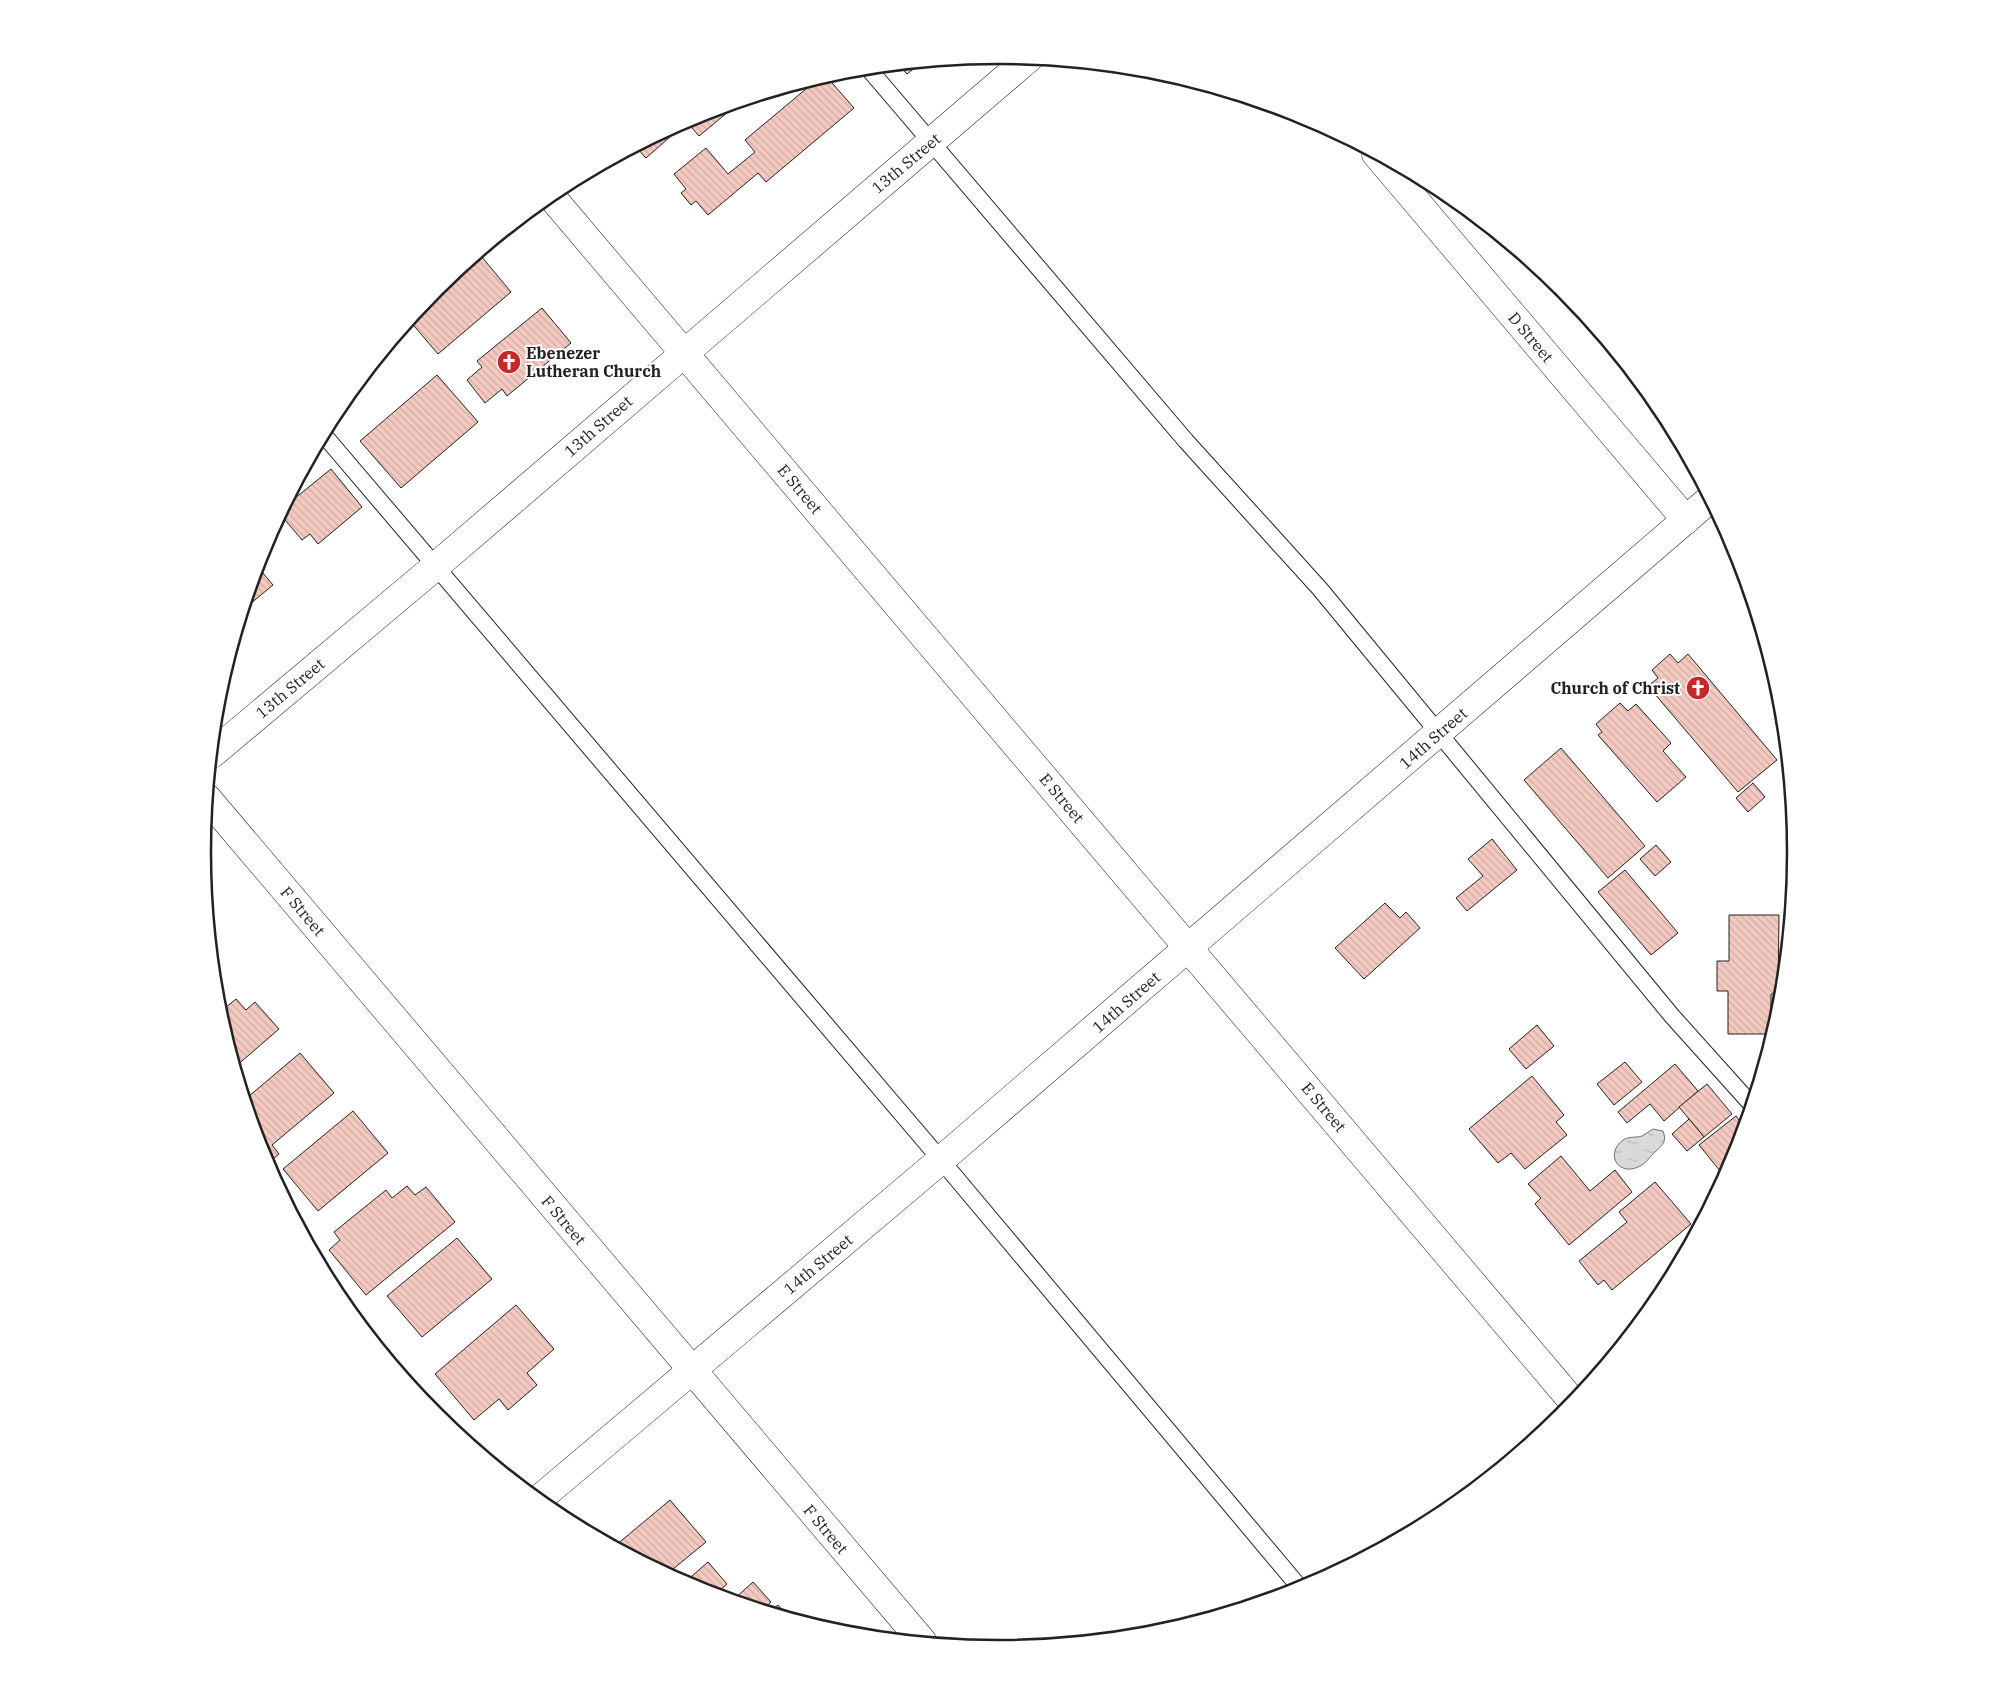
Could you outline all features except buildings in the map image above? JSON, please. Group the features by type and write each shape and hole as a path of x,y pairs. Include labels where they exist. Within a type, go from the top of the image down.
{"street":[{"name":"13th Street","path":"217,750 436,566 1022,64"},
{"name":"D Street","path":"1385,165 1686,520"},
{"name":"E Street","path":"555,201 1569,1396"},
{"name":"14th Street","path":"544,1495 942,1160 1706,503"},
{"name":"F Street","path":"212,804 918,1636"}],"lane":[{"path":"873,74 1186,441 1320,589 1677,1022 1747,1099"},
{"path":"328,440 942,1160 1295,1582"}],"water":[{"path":"1653,1129 1663,1131 1664,1142 1661,1147 1646,1162 1634,1169 1621,1167 1615,1158 1617,1146 1625,1139 1642,1136"}],"place":[{"name":"Ebenezer Lutheran Church","path":"509,362"},
{"name":"Church of Christ","path":"1698,688"}]}
